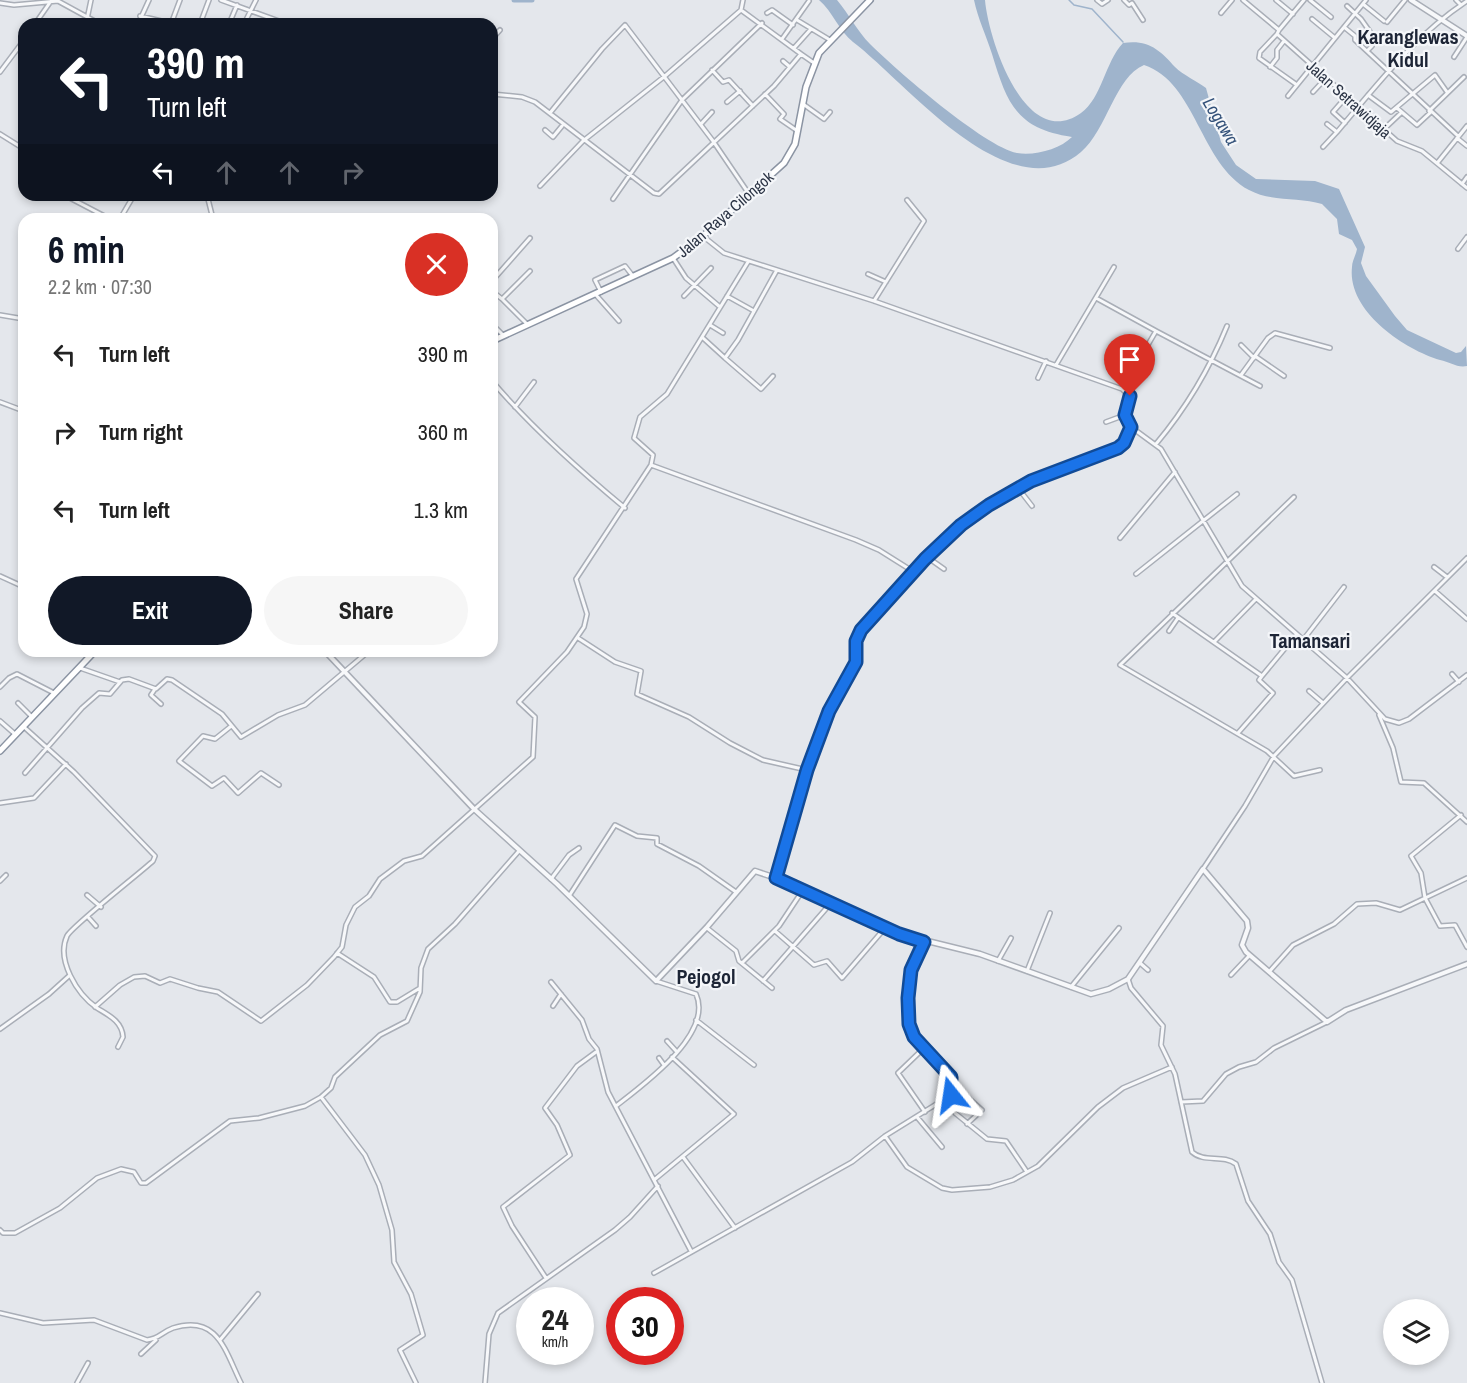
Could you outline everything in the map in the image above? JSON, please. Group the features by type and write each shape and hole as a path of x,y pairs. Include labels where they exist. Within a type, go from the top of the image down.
{"highway":[{"name":"Jalan Raya Cilongok","path":"498,338 633,279 673,258 703,236 789,157 798,131 814,63 830,40 870,0"},
{"path":"0,751 90,657"}],"street":[{"path":"0,3 14,5 51,0 65,3 89,17 91,0"},
{"path":"39,18 51,0"},
{"path":"174,18 180,0"},
{"path":"202,18 209,0"},
{"path":"221,0 272,18"},
{"path":"247,18 256,0"},
{"path":"540,186 583,141 665,76 741,10 743,0"},
{"path":"1097,0 1102,4 1108,0"},
{"path":"1124,0 1129,4 1134,1 1143,20"},
{"path":"1221,13 1232,0"},
{"name":"Jalan Setrawidjaja","path":"1243,0 1278,32 1284,41 1401,144 1419,149 1438,162 1467,188"},
{"path":"1249,5 1253,0"},
{"path":"1276,0 1293,14"},
{"path":"1297,85 1258,57 1304,0"},
{"path":"1310,0 1331,17"},
{"path":"1288,96 1366,0"},
{"path":"1363,4 1386,22 1405,0"},
{"path":"1412,0 1466,35 1454,57"},
{"path":"1456,0 1461,5"},
{"path":"782,39 809,1"},
{"path":"1323,147 1368,96 1388,69 1441,20 1467,1"},
{"path":"147,2 140,16 148,18"},
{"path":"232,18 237,5"},
{"path":"1347,6 1373,36 1373,44 1367,51"},
{"path":"766,13 772,9 793,25"},
{"path":"741,10 762,23 814,63"},
{"path":"1312,18 1335,38"},
{"path":"796,20 830,40"},
{"path":"613,199 628,174 682,100 762,23"},
{"path":"550,114 602,48 625,25 701,124 749,194"},
{"path":"1344,27 1467,146"},
{"path":"794,48 811,29"},
{"path":"1270,66 1277,58 1277,50 1284,41"},
{"path":"0,72 18,48"},
{"path":"498,95 530,99 583,141 659,194 753,106 801,54"},
{"path":"783,61 790,67"},
{"path":"712,70 723,82 729,80 753,106"},
{"path":"1368,96 1391,112 1435,75 1447,92"},
{"path":"1397,108 1418,125 1447,92 1465,77"},
{"path":"1313,92 1326,78"},
{"path":"727,102 740,91"},
{"path":"765,94 784,114 780,119 782,122 798,131"},
{"path":"1345,123 1333,112 1347,96"},
{"path":"803,104 824,118 830,112"},
{"path":"701,124 712,112"},
{"path":"1384,129 1401,113"},
{"path":"1327,124 1337,132"},
{"path":"545,130 553,137 563,125"},
{"path":"1438,162 1467,126"},
{"path":"0,134 18,145"},
{"path":"1462,184 1467,177"},
{"path":"874,301 924,221 907,200"},
{"path":"77,201 101,213"},
{"path":"703,236 721,252 748,262 874,301 1122,389 1131,398 1125,415 1131,427 1156,444 1242,586 1255,600 1347,678 1388,721 1404,722 1467,675"},
{"path":"1458,249 1467,237"},
{"path":"498,274 530,238"},
{"path":"673,258 682,273 720,307"},
{"path":"95,1007 127,980 145,976 160,983 170,979 218,992 261,1022 307,985 338,953 355,907 369,896 380,879 404,861 422,855 533,757 535,717 519,702 578,638 587,620 576,579 625,508 651,465 653,455 634,438 639,420 667,394 748,262"},
{"path":"619,321 599,294 595,279 625,266 633,279"},
{"path":"1056,365 1114,267"},
{"path":"684,296 711,268"},
{"path":"725,358 777,270"},
{"path":"502,299 530,271"},
{"path":"868,274 886,282"},
{"path":"498,296 528,326"},
{"path":"727,296 754,311"},
{"path":"1096,298 1260,386"},
{"path":"0,315 18,318"},
{"path":"710,325 723,333"},
{"path":"1156,444 1179,416 1213,361 1227,326"},
{"path":"1122,389 1155,328"},
{"path":"498,330 504,336"},
{"path":"1241,375 1275,333 1330,348"},
{"path":"703,338 761,389 773,376"},
{"path":"1241,345 1254,357 1284,376"},
{"path":"1038,378 1046,361"},
{"path":"515,407 534,382"},
{"path":"498,390 586,476 625,508"},
{"path":"0,402 18,409"},
{"path":"1107,422 1125,415"},
{"path":"776,878 807,770 829,711 856,662 857,635 927,557 961,525 1018,488 1078,461 1118,448 1124,443 1131,427"},
{"path":"651,465 856,540 879,550 914,572"},
{"path":"1120,538 1175,472"},
{"path":"1018,488 1032,506"},
{"path":"1136,574 1237,494"},
{"path":"1294,497 1120,662 1120,666 1238,733 1274,756 1294,776 1320,770"},
{"path":"927,557 944,569"},
{"path":"656,981 755,871 776,878 885,928 924,942 950,945 1071,987 1096,993 1128,979 1245,806 1274,756 1347,678 1467,558"},
{"path":"1434,567 1447,577"},
{"path":"0,576 18,584"},
{"path":"1303,640 1344,587"},
{"path":"1435,591 1467,619"},
{"path":"1214,642 1255,600"},
{"path":"1172,613 1262,676"},
{"path":"1169,631 1178,618"},
{"path":"1238,733 1273,693 1259,681 1296,635"},
{"path":"578,638 610,659 641,670 637,694 689,717 757,758 807,770"},
{"path":"331,657 474,809 569,896 656,981 696,994 699,1005 690,1036 664,1065 616,1106"},
{"path":"161,704 151,695 167,679 172,680 222,714 241,737 278,715 302,707 362,657"},
{"path":"80,668 120,682"},
{"path":"0,687 17,674 55,693"},
{"path":"1452,674 1459,682"},
{"path":"25,773 82,708 99,693 111,694 120,682 129,679 155,689"},
{"path":"1309,691 1323,703"},
{"path":"18,703 33,717"},
{"path":"1378,713 1393,748 1401,781 1424,783 1430,786 1467,822"},
{"path":"0,721 16,735"},
{"path":"24,726 66,764 155,856 153,861 101,907 77,924 66,939 65,954 70,975 95,1007 111,1016 123,1030 123,1037 118,1047"},
{"path":"231,726 215,739 203,736 179,761 212,786 224,778 238,793 261,773 279,785"},
{"path":"0,803 34,798 66,764"},
{"path":"1461,815 1411,854 1421,873 1425,898 1440,926 1454,924 1467,947"},
{"path":"569,896 615,825 637,836 657,838 657,844 699,866 736,892"},
{"path":"551,879 569,855 579,848"},
{"path":"0,1230 9,1234 15,1233 60,1208 86,1184 121,1169 134,1172 141,1183 146,1183 230,1121 259,1118 305,1106 321,1097 331,1088 334,1078 380,1035 407,1021 420,988 421,968 428,949 454,924 519,851"},
{"path":"1203,869 1247,921 1248,928 1242,945 1249,956 1327,1022"},
{"path":"0,881 6,875"},
{"path":"1268,973 1293,945 1334,924 1357,904 1384,904 1396,911 1467,878"},
{"path":"742,963 774,931 803,890"},
{"path":"87,895 101,907"},
{"path":"763,981 831,903"},
{"path":"1026,972 1050,914"},
{"path":"88,917 96,926"},
{"path":"707,927 737,953 738,960 772,988"},
{"path":"774,931 814,965 830,963 842,978 885,928"},
{"path":"1071,987 1119,928"},
{"path":"998,961 1011,938"},
{"path":"924,942 911,970 908,998 911,1032 951,1077 952,1107 955,1113 990,1140 1006,1141 1027,1172"},
{"path":"338,953 374,976 390,1002 397,1002 420,988"},
{"path":"1231,975 1249,956"},
{"path":"1140,963 1148,970"},
{"path":"1181,1102 1203,1101 1226,1074 1239,1066 1256,1062 1274,1048 1353,1007 1467,964"},
{"path":"0,1029 49,994 70,975"},
{"path":"1128,979 1131,988 1163,1026 1161,1045 1173,1067 1192,1152 1200,1158 1233,1162 1248,1201 1270,1234 1279,1262 1297,1292 1322,1383"},
{"path":"550,982 582,1020 596,1052 607,1089 691,1251"},
{"path":"553,1006 561,994"},
{"path":"696,1020 754,1065"},
{"path":"667,1041 677,1052"},
{"path":"924,1048 898,1073 925,1112"},
{"path":"546,1278 512,1226 503,1207 570,1155 557,1125 544,1108 577,1066 596,1052"},
{"path":"654,1180 734,1114 672,1057"},
{"path":"659,1058 664,1065"},
{"path":"885,1136 907,1167 942,1188 952,1190 990,1187 1041,1164 1098,1107 1123,1088 1173,1067"},
{"path":"952,1107 964,1094 981,1110 967,1124"},
{"path":"654,1273 852,1162 885,1136 951,1095"},
{"path":"321,1097 365,1155 385,1201 393,1237 394,1262 411,1294 423,1335 400,1350 416,1383"},
{"path":"917,1117 942,1147"},
{"path":"683,1156 735,1228"},
{"path":"485,1383 488,1344 494,1319 498,1313 615,1230 658,1186"},
{"path":"220,1340 258,1294"},
{"path":"0,1313 43,1323 94,1320 136,1337 157,1338"},
{"path":"141,1354 157,1338 174,1328 198,1326 208,1329 220,1340 241,1383"},
{"path":"77,1383 88,1363"}],"water":[{"path":"819,0 837,0 870,44 919,88 984,137 1017,153 1047,151 1072,137 1038,128 1026,120 1009,100 974,0 985,0 993,39 1013,86 1027,105 1043,118 1061,121 1081,113 1094,98 1112,60 1123,43 1140,43 1153,47 1178,70 1206,88 1221,142 1236,165 1256,179 1315,181 1339,189 1365,247 1361,263 1366,276 1407,330 1456,353 1461,352 1466,346 1467,366 1457,366 1426,355 1410,347 1381,326 1368,313 1359,299 1353,283 1352,267 1357,249 1352,240 1339,234 1337,219 1322,204 1258,194 1233,178 1219,162 1187,105 1161,74 1144,65 1134,71 1118,92 1098,131 1081,152 1053,167 1022,166 991,154 959,134 929,110 848,38"}],"waterway":[{"path":"514,0 532,0"},
{"path":"1069,0 1074,5 1092,9 1123,42"}],"district":[{"name":"Karanglewas Kidul","path":"1408,48"},
{"name":"Tamansari","path":"1310,640"},
{"name":"Pejogol","path":"706,976"}],"route":[{"path":"951,1095 951,1077 914,1037 909,1024 908,998 911,970 924,942 899,934 776,878 819,736 829,711 856,662 857,635 925,559 953,531 980,511 1031,481 1121,446 1131,427 1125,415 1131,400 1130,396"}],"water label":[{"name":"Logawa","path":"1221,121"}]}
